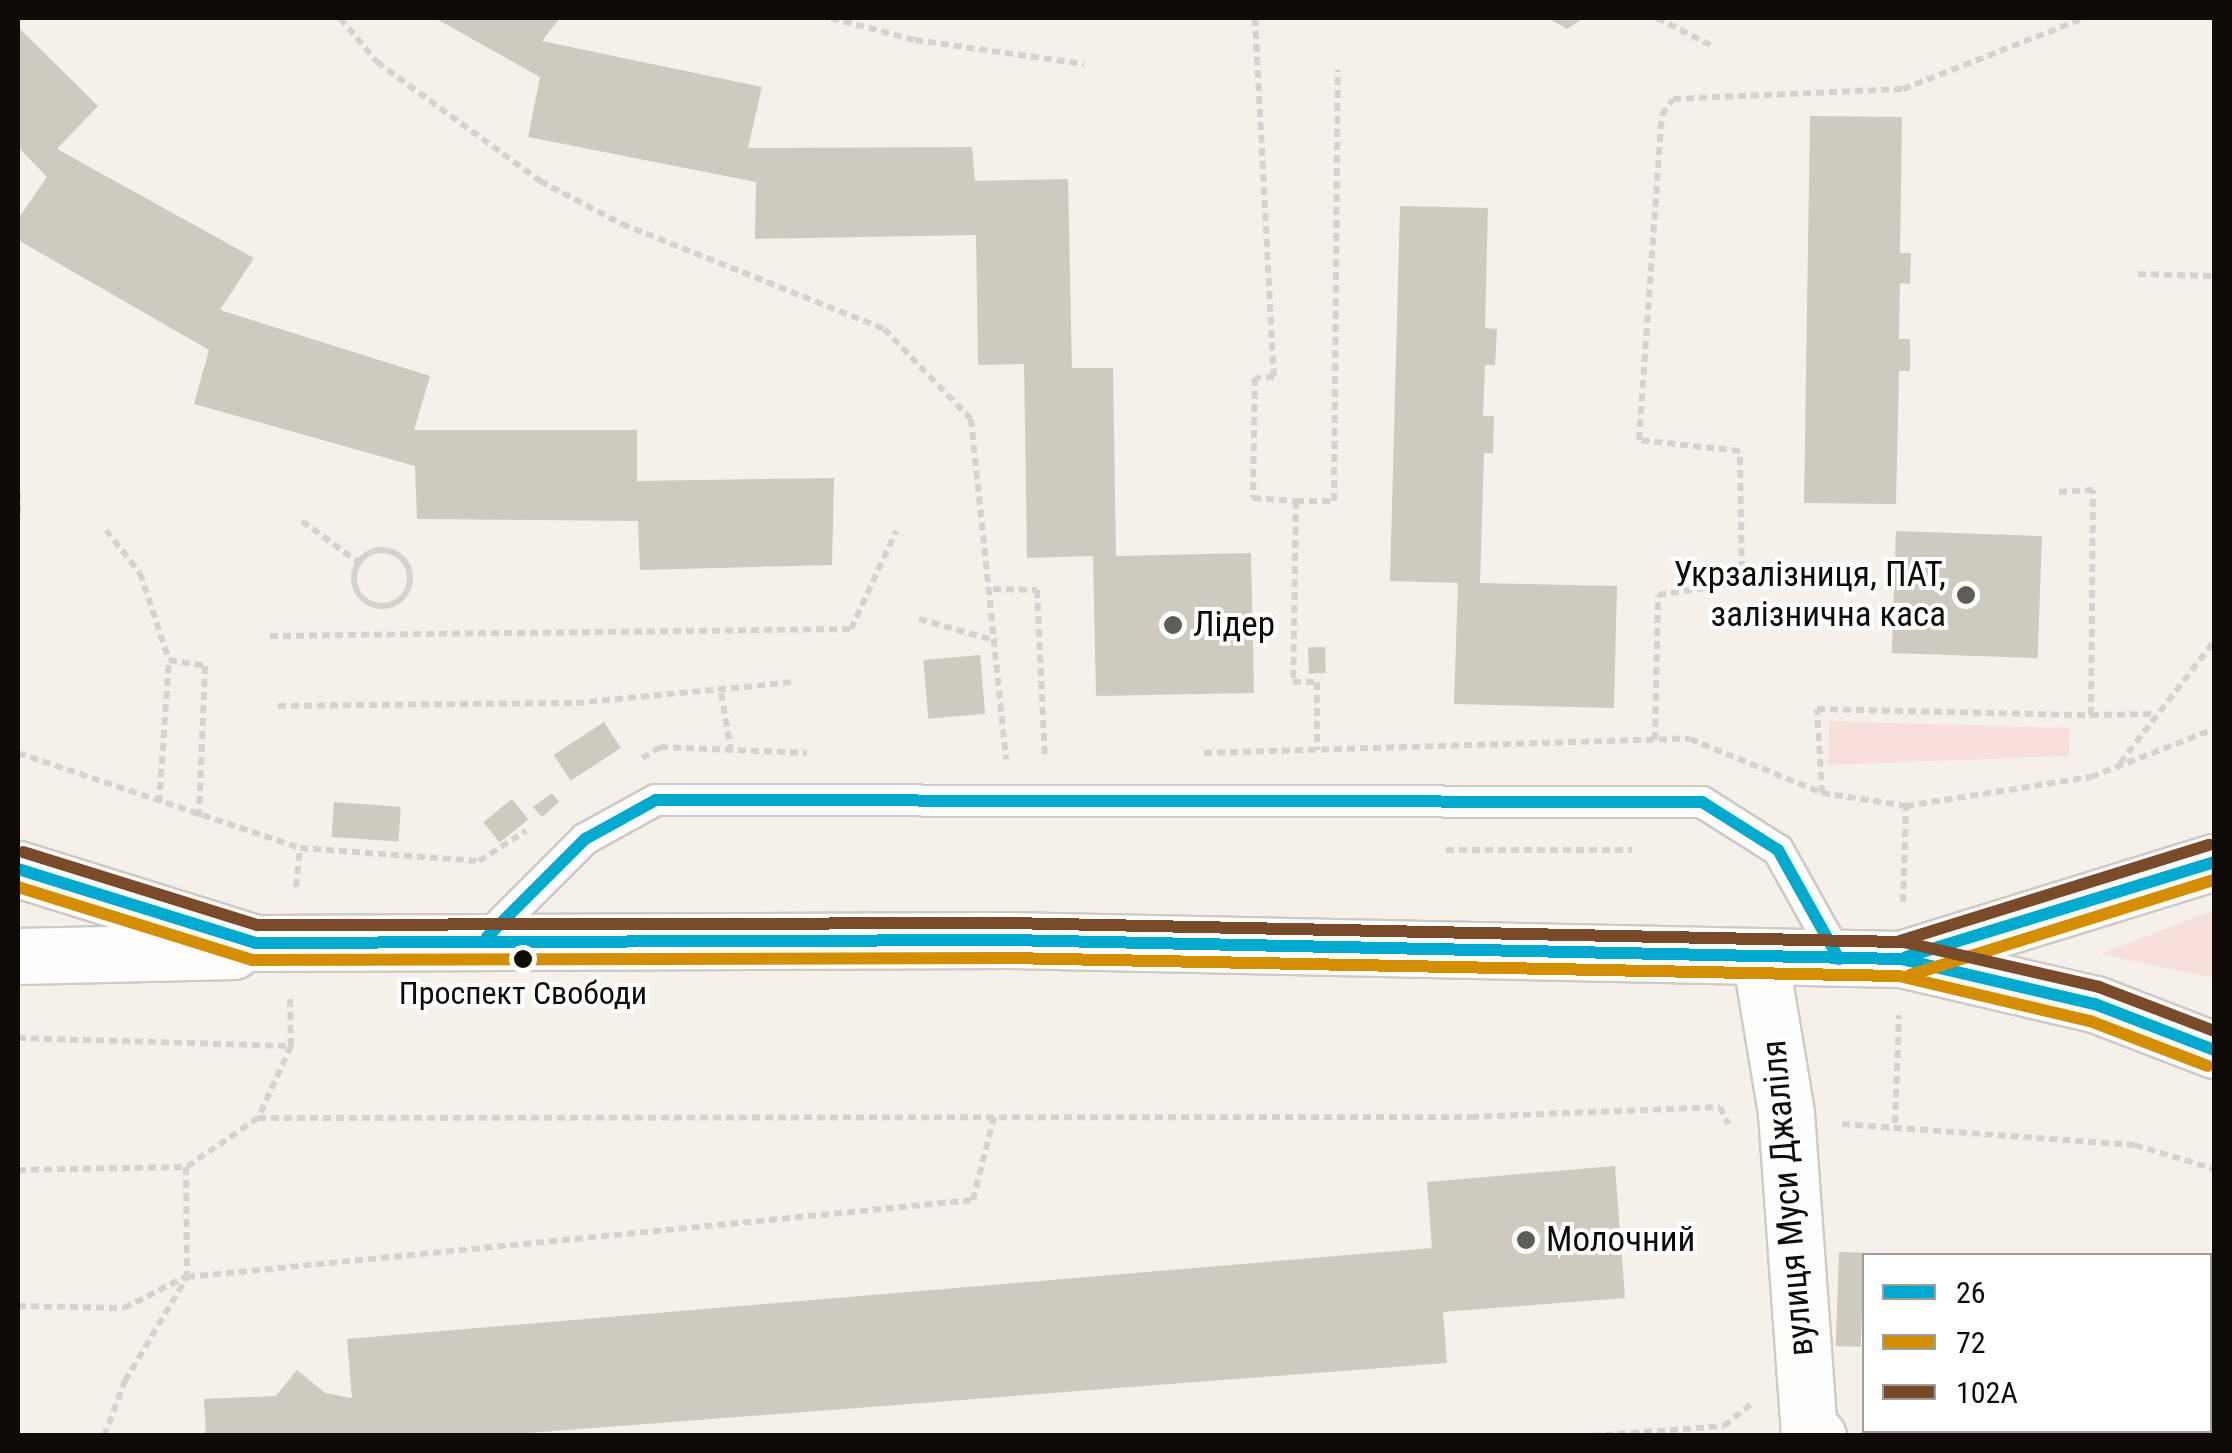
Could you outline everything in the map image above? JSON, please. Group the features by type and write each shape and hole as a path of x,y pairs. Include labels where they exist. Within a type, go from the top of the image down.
{"street":[{"path":"1901,959 2214,862"},
{"path":"18,869 272,944"},
{"path":"18,956 230,952 272,944 487,937 1901,959 2095,1004 2214,1050"},
{"name":"вулиця Муси Джаліля","path":"1760,957 1762,1135 1809,1430 1818,1436"}],"lane":[{"path":"487,937 585,838 656,800 1702,802 1778,850 1838,959"}],"path":[{"path":"340,18 377,62 540,181 622,224 884,329 972,419 993,589 1006,760"},
{"path":"831,18 915,40 1084,64"},
{"path":"1254,18 1274,377 1255,378 1253,498 1334,501 1338,70"},
{"path":"1657,18 1712,46"},
{"path":"1655,740 1658,595 1742,582 1740,451 1639,440 1662,114 1674,99 1903,89 2084,18"},
{"path":"2138,274 2214,276"},
{"path":"2056,492 2093,490 2091,715"},
{"path":"18,492 18,520"},
{"path":"1296,502 1294,682 1316,682 1317,750"},
{"path":"302,520 358,562"},
{"path":"106,530 140,573 168,660 159,803"},
{"path":"270,636 850,629 896,531"},
{"path":"378,549 400,555 409,589 399,602 372,604 356,588 358,562 378,549"},
{"path":"993,589 1038,590 1045,758"},
{"path":"919,619 997,641"},
{"path":"2119,766 2214,642"},
{"path":"168,660 205,666 199,817"},
{"path":"278,706 721,693 794,682"},
{"path":"721,693 731,750"},
{"path":"1822,793 1817,709 2156,714"},
{"path":"18,753 246,833"},
{"path":"1895,1123 1906,806"},
{"path":"18,1170 186,1167 258,1118 290,1046 272,944 300,848"},
{"path":"1446,850 1632,850"},
{"path":"18,1038 290,1046"},
{"path":"258,1118 994,1117 1720,1107 1762,1135 1895,1123 2135,1145 2214,1169"},
{"path":"1720,1107 1762,1135"},
{"path":"18,1306 124,1308 186,1277 973,1200 994,1117"},
{"path":"104,1436 124,1381 186,1277 186,1167"},
{"path":"1592,1436 1724,1426 1762,1394"}],"shaded area":[{"path":"1829,721 2070,728 2069,756 1828,765"},
{"path":"2214,910 2214,978 2100,954"}],"building":[{"path":"435,18 560,18 542,41 762,87 748,148 972,147 975,181 1068,179 1072,368 1113,368 1116,556 1251,553 1254,693 1096,696 1093,556 1027,558 1024,364 978,365 976,235 755,239 756,182 528,137 540,77"},
{"path":"1548,18 1583,18 1567,29"},
{"path":"18,27 98,106 57,149 254,258 220,310 430,376 414,430 637,430 637,481 834,478 832,565 640,570 638,521 417,519 415,466 194,404 209,350 18,240 18,219 47,177 18,147"},
{"path":"1810,116 1902,117 1900,253 1911,253 1910,284 1900,283 1899,339 1910,339 1910,371 1899,371 1896,504 1804,503"},
{"path":"1400,206 1488,208 1485,328 1497,329 1495,365 1485,365 1483,416 1494,416 1493,453 1484,453 1480,583 1617,586 1614,708 1454,704 1458,583 1390,581"},
{"name":"Укрзалізниця, ПАТ, залізнична каса","path":"1896,531 2042,536 2038,658 1892,653"},
{"path":"1325,647 1326,673 1309,674 1308,648"},
{"path":"980,655 985,714 928,719 923,660"},
{"path":"604,722 621,748 571,781 554,755"},
{"path":"552,793 559,802 542,817 533,807"},
{"path":"512,799 528,819 500,842 483,822"},
{"path":"334,802 401,807 398,842 332,837"},
{"path":"1615,1166 1625,1298 1443,1312 1447,1363 489,1436 206,1436 204,1399 276,1396 297,1370 325,1393 352,1398 347,1339 1432,1248 1427,1182"},
{"path":"1839,1252 1864,1253 1861,1347 1836,1346"}],"transit line":[{"name":"26","path":"487,937 585,839 656,800 1702,802 1778,850 1839,959"},
{"name":"102А","path":"1900,941 2209,845"},
{"name":"102А","path":"23,852 258,925 1008,923 1903,942 2099,987 2214,1031"},
{"name":"26","path":"1906,957 2214,862"},
{"name":"26","path":"18,869 255,943 1008,940 1901,959 2095,1004 2214,1050"},
{"name":"72","path":"1910,975 2214,880"},
{"name":"72","path":"18,887 253,960 1008,958 1899,976 2090,1021 2208,1066"}],"place":[{"name":"Укрзалізниця, ПАТ, залізнична каса","path":"1966,595"},
{"name":"Лідер","path":"1173,625"},
{"name":"Проспект Свободи","path":"523,959"},
{"name":"Молочний","path":"1526,1240"}]}
